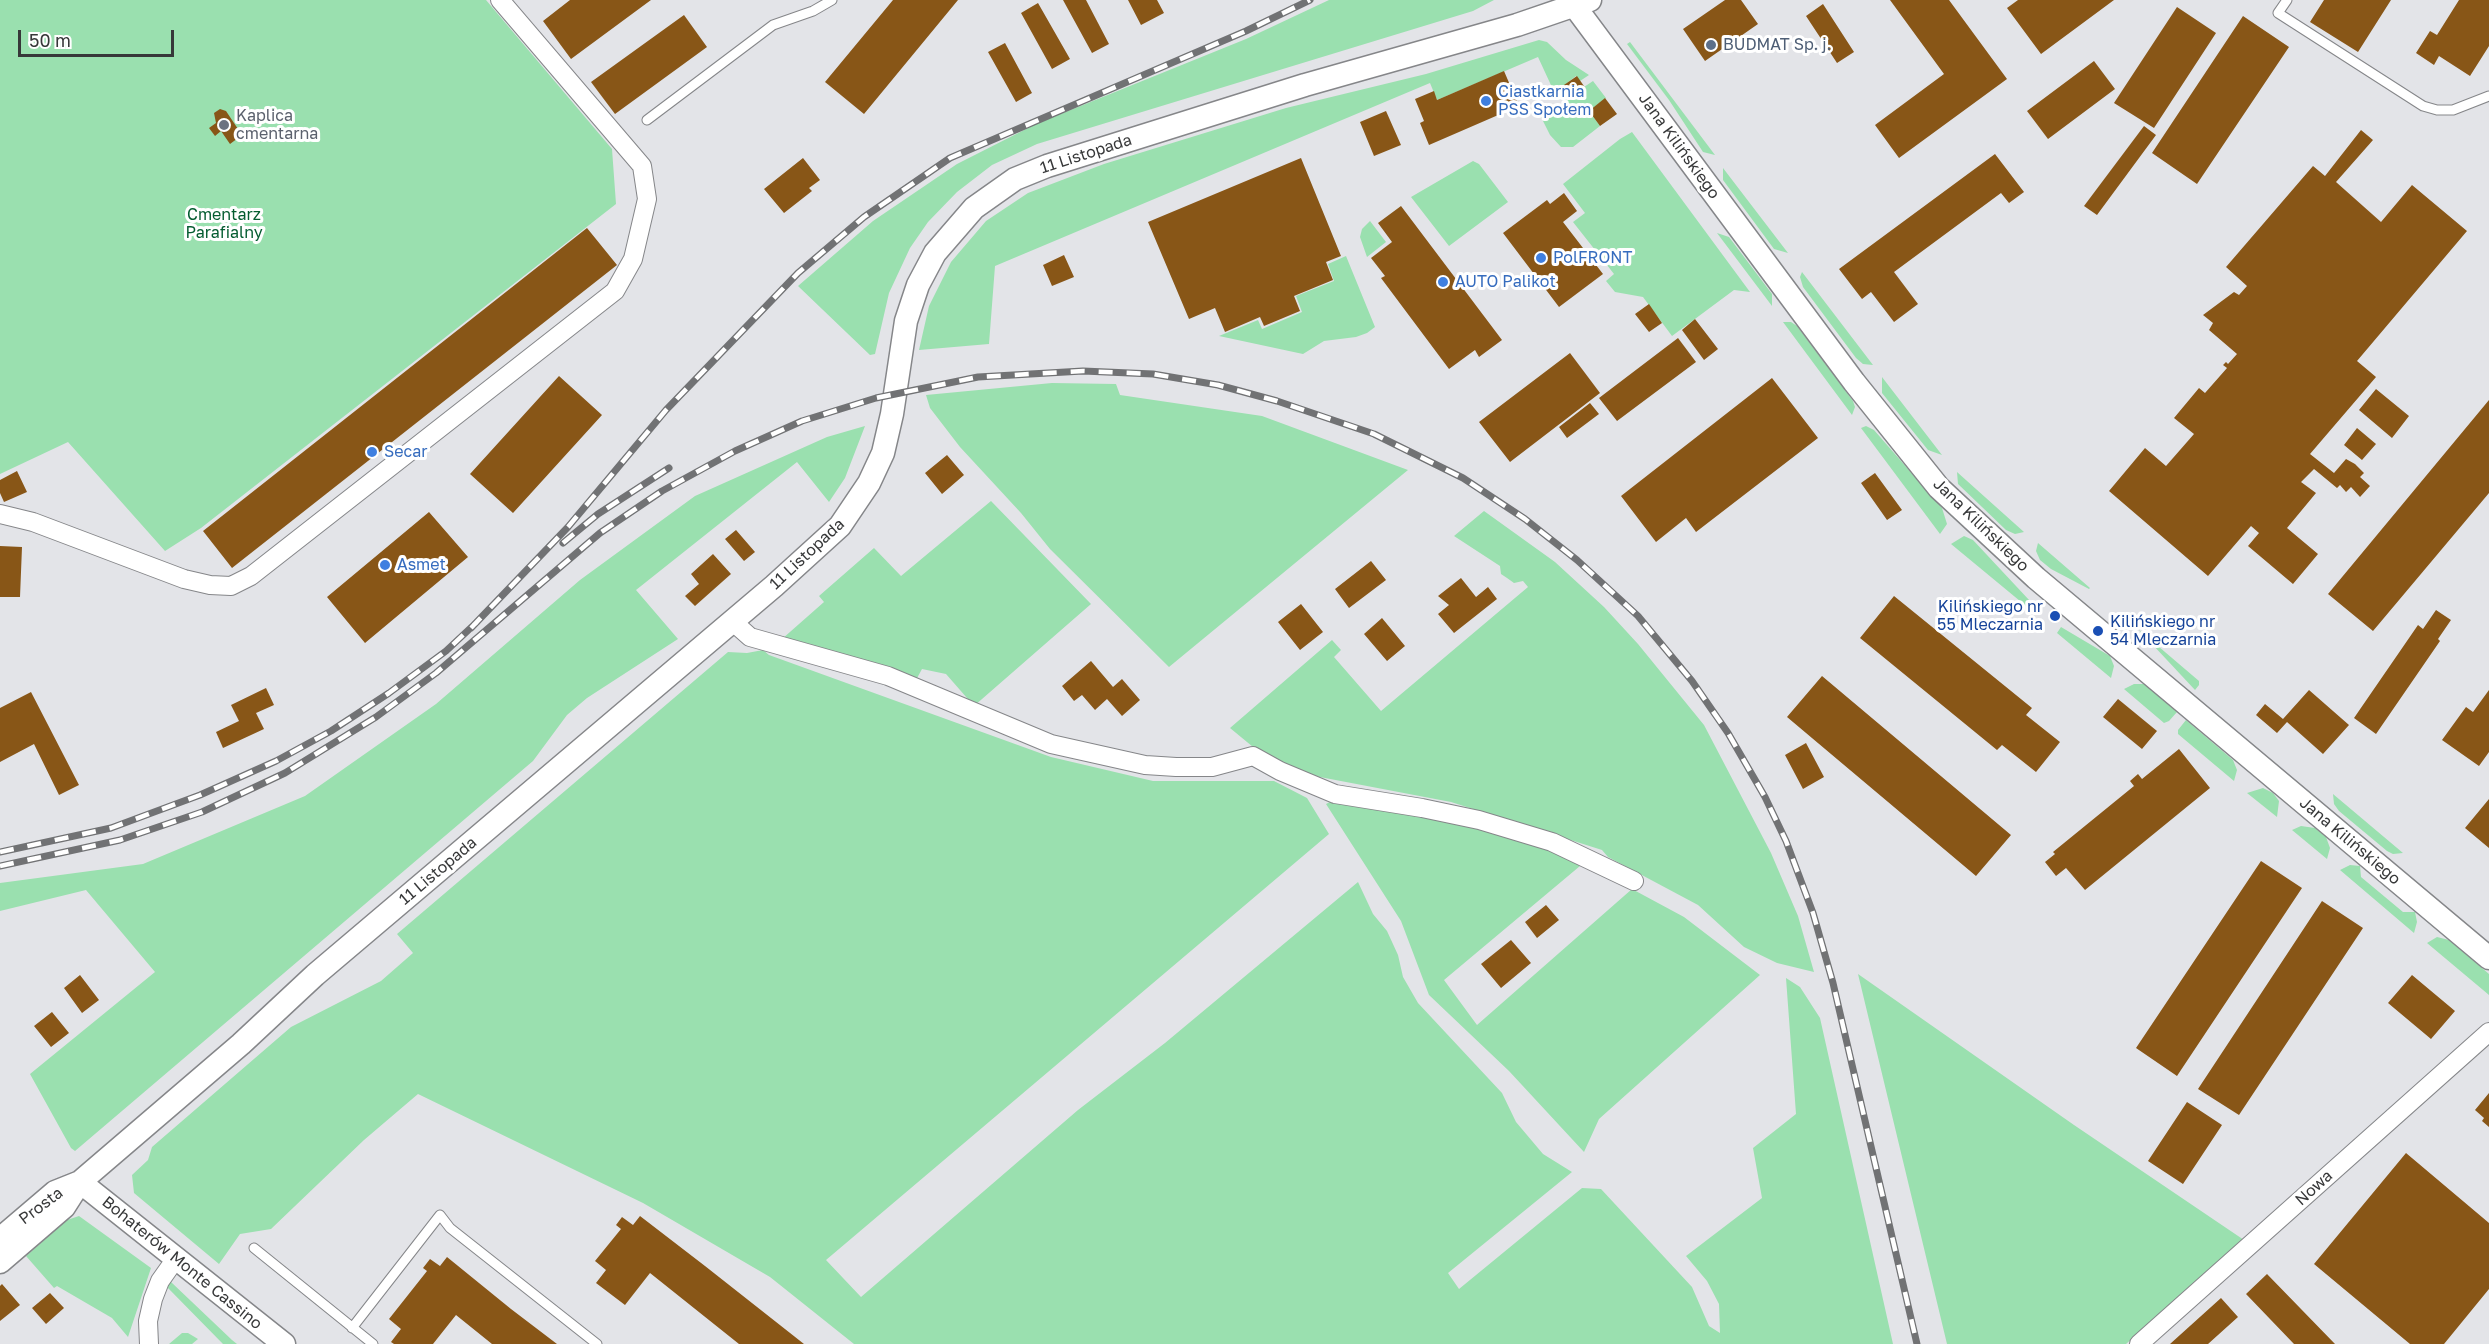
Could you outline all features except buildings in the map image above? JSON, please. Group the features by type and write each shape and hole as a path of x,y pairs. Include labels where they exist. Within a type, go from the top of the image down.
{"street":[{"path":"0,514 33,522 184,579 210,585 231,586 251,576 615,291 633,259 647,200 642,166 500,0"},
{"name":"11 Listopada","path":"80,1182 241,1044 315,975 825,542 860,500 876,470 887,441 906,321 918,285 949,234 988,197 1024,175 1079,155 1305,85 1517,25 1578,2"},
{"name":"Jana Kilińskiego","path":"1578,2 1854,382 1939,488 2020,564 2489,958"},
{"path":"732,621 750,637 888,676 1052,744 1133,763 1176,768 1212,767 1253,756 1280,771 1335,794 1445,813 1552,842 1634,881"},
{"name":"Nowa","path":"2139,1344 2489,1032"},
{"name":"Prosta","path":"0,1239 55,1192 80,1182"},
{"name":"Prosta","path":"0,1262 64,1207 80,1182"},
{"name":"Bohaterów Monte Cassino","path":"80,1182 284,1344"},
{"path":"149,1344 148,1321 153,1299 160,1281 177,1257"}],"lane":[{"path":"647,120 773,25 813,11 832,0"},
{"path":"2287,0 2278,13 2423,106 2437,110 2453,110 2489,96"},
{"path":"352,1328 440,1215 450,1228 597,1344"},
{"path":"254,1248 372,1344"}],"green space":[{"name":"Cmentarz Parafialny","path":"0,0 486,0 612,149 616,204 201,528 165,551 68,442 0,474"},
{"path":"1329,0 1494,0 1473,11 1037,144 992,165 957,192 928,222 910,248 889,293 875,354 870,355 798,286 873,221 957,164 1036,124 1246,39"},
{"path":"1539,40 1547,42 1566,60 1589,75 1580,81 1576,76 1562,87 1564,91 1556,96 1538,57 1437,100 1430,83 995,266 989,344 919,350 929,306 951,262 986,221 1028,193 1104,164 1286,108 1426,74"},
{"path":"1630,42 1715,155 1703,152 1669,100 1627,44"},
{"path":"1593,81 1606,98 1589,111 1600,126 1573,147 1561,147 1550,135 1541,117 1586,89 1584,87"},
{"path":"1632,132 1750,292 1734,290 1672,336 1643,297 1615,292 1606,281 1614,274 1573,222 1585,213 1563,184"},
{"path":"1473,161 1479,164 1508,202 1449,246 1411,197"},
{"path":"1723,168 1788,253 1774,249 1723,180"},
{"path":"1370,221 1386,242 1367,257 1360,237 1362,229"},
{"path":"1717,233 1729,237 1772,294 1772,306"},
{"path":"1346,256 1375,327 1367,333 1356,337 1324,341 1303,354 1219,336 1258,320 1262,329 1302,312 1296,296 1334,281 1328,264"},
{"path":"1802,272 1873,365 1863,364 1856,358 1803,287 1800,277"},
{"path":"1783,322 1791,322 1797,326 1853,401 1855,407 1852,415"},
{"path":"1882,377 1942,455 1928,450 1882,393"},
{"path":"1052,383 1116,384 1120,395 1262,416 1408,470 1169,667 1050,549 1021,513 960,447 930,408 926,395"},
{"path":"865,426 845,478 829,502 797,462 636,590 678,639 587,698 567,715 533,761 75,1151 71,1148 30,1074 155,972 86,890 0,911 0,883 143,864 305,796 436,704 580,580 695,496 827,437"},
{"path":"1866,426 1874,430 1942,508 1947,524 1940,534 1861,428"},
{"path":"1957,472 2024,532 2015,534 2006,530 1958,484"},
{"path":"991,501 1091,604 974,706 946,674 922,669 916,680 782,639 824,602 819,596 874,548 901,576"},
{"path":"1484,511 1555,562 1604,607 1638,644 1704,725 1771,853 1798,916 1814,972 1777,963 1744,947 1698,905 1608,857 1602,850 1451,802 1304,774 1264,756 1230,728 1332,640 1341,650 1334,657 1381,711 1528,587 1523,581 1514,583 1501,574 1500,566 1454,536"},
{"path":"1964,536 1973,540 2030,601 2026,606 1951,544"},
{"path":"2038,543 2090,588 2051,569 2040,560 2036,551"},
{"path":"2061,627 2110,656 2114,666 2111,678 2057,633"},
{"path":"2138,629 2199,681 2195,690"},
{"path":"763,650 769,655 1051,757 1153,781 1274,781 1307,798 1329,834 826,1260 861,1297 1078,1110 1165,1043 1358,882 1373,914 1387,931 1398,955 1403,977 1418,1003 1502,1093 1516,1122 1543,1154 1572,1172 1448,1273 1459,1289 1582,1188 1601,1189 1692,1287 1709,1326 1720,1333 1719,1304 1707,1281 1686,1256 1762,1198 1753,1148 1796,1114 1786,978 1800,987 1820,1018 1893,1344 854,1344 770,1277 643,1203 418,1094 364,1140 271,1229 240,1234 219,1264 134,1193 132,1175 148,1160 152,1147 291,1027 381,981 413,953 397,934 728,652 747,653"},
{"path":"2134,684 2144,684 2177,712 2164,723 2124,689"},
{"path":"2186,720 2233,760 2237,770 2234,781 2178,734 2178,730"},
{"path":"2263,788 2273,793 2279,801 2277,817 2247,793"},
{"path":"2333,794 2403,853 2393,854 2387,851 2339,811 2334,804"},
{"path":"1336,799 1458,824 1563,851 1580,866 1444,980 1477,1025 1632,889 1684,917 1760,975 1599,1119 1584,1152 1509,1071 1429,995 1401,921 1326,804"},
{"path":"2301,826 2315,828 2326,837 2330,848 2327,859 2292,830"},
{"path":"2350,865 2360,866 2361,877 2403,912 2415,912 2417,922 2414,933 2340,870"},
{"path":"2437,937 2449,940 2489,974 2489,995 2427,943"},
{"path":"1858,974 2244,1240 2126,1344 1947,1344"},
{"path":"79,1216 151,1268 128,1337 112,1318 57,1286 54,1288 26,1256 67,1220"},
{"path":"171,1282 237,1344 223,1344 167,1287"},
{"path":"182,1333 188,1333 198,1339 192,1344 169,1344"}],"railway":[{"path":"471,628 568,527 666,410 798,273 864,217 950,158 1246,31 1310,0"},
{"path":"0,866 120,840 202,812 285,773 376,717 436,673 600,533 662,491 735,451 802,421 876,398 978,377 1083,371 1153,374 1218,385 1277,401 1374,434 1463,478 1525,519 1577,560 1638,616 1692,681 1728,733 1765,797 1786,841 1813,913 1833,983 1917,1344"},
{"path":"563,543 598,514 669,468"},
{"path":"0,852 111,828 200,795 276,761 331,731 389,693 446,651 477,622"}],"place":[{"name":"BUDMAT Sp. j.","path":"1711,45"},
{"name":"Ciastkarnia PSS Społem","path":"1486,101"},
{"name":"Kaplica cmentarna","path":"224,125"},
{"name":"PolFRONT","path":"1541,258"},
{"name":"AUTO Palikot","path":"1443,282"},
{"name":"Secar","path":"372,452"},
{"name":"Asmet","path":"385,565"},
{"name":"Kilińskiego nr 55 Mleczarnia","path":"2055,616"},
{"name":"Kilińskiego nr 54 Mleczarnia","path":"2098,631"}]}
